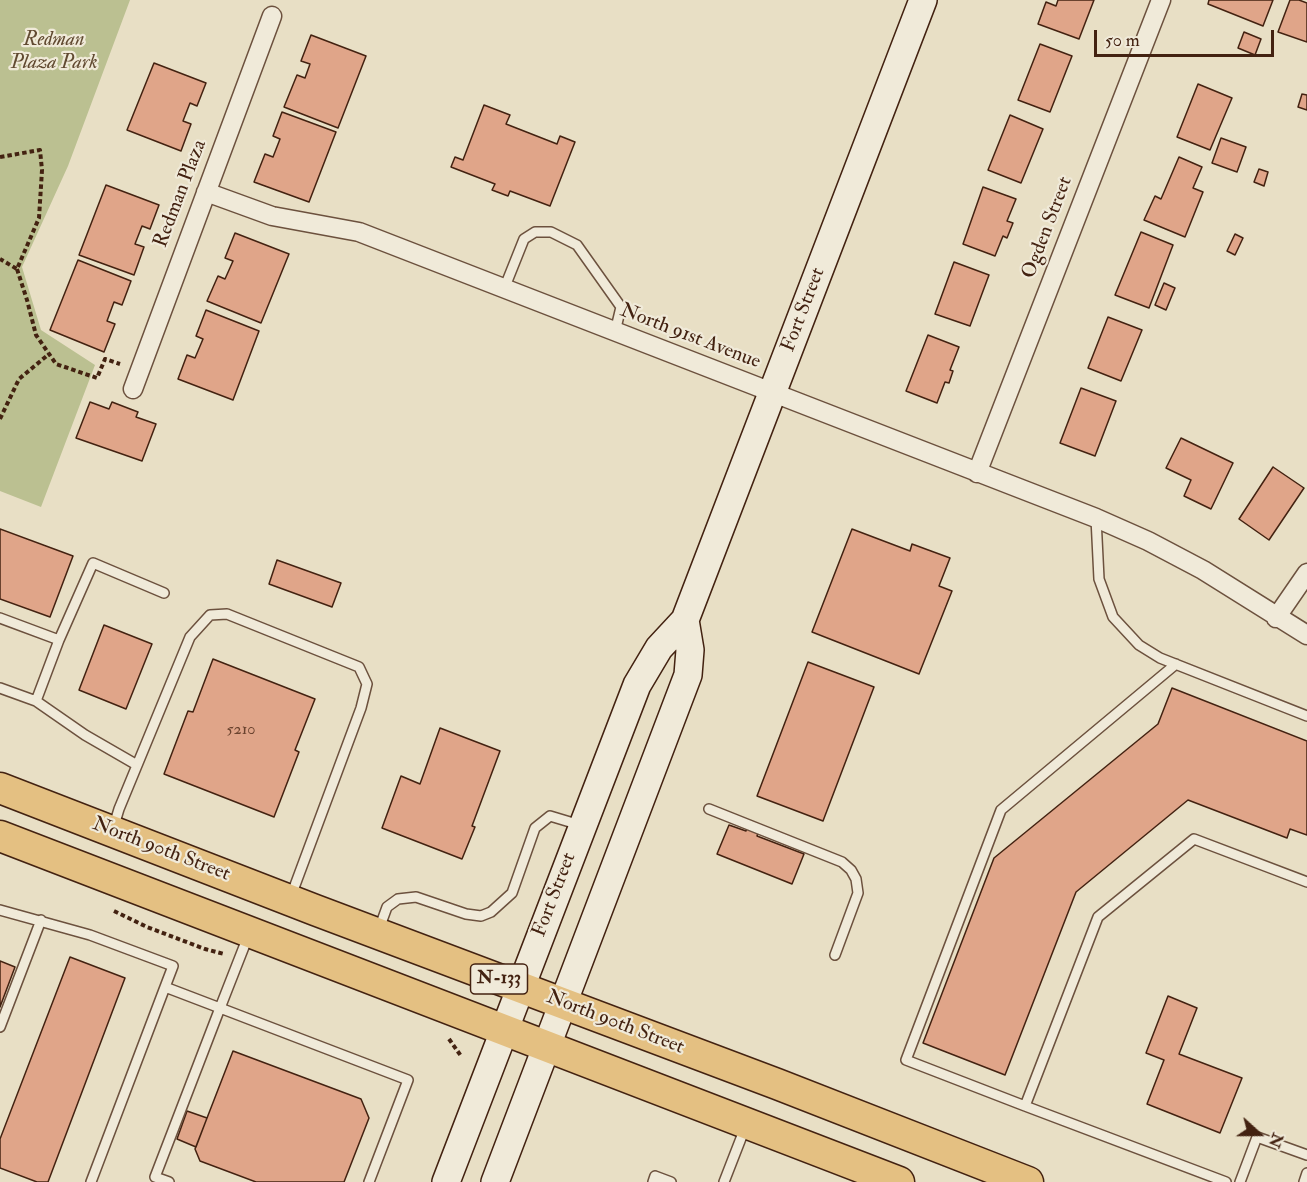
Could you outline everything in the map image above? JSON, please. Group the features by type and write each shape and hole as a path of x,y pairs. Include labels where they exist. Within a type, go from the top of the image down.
{"main road":[{"name":"Fort Street","path":"446,1182 637,685 659,648 685,620 923,0"},
{"path":"495,1182 688,675 690,650 685,620"},
{"name":"North 90th Street","path":"0,788 1028,1182"},
{"name":"N-133","path":"0,836 547,1045 747,1123 862,1171 899,1182"}],"street":[{"name":"Ogden Street","path":"977,473 1161,0"},
{"name":"Redman Plaza","path":"133,389 272,16"},
{"name":"North 91st Avenue","path":"206,192 272,216 358,232 1096,518 1148,541 1203,570 1276,618 1307,635"},
{"path":"1276,618 1307,573"}],"lane":[{"path":"504,289 524,239 535,232 551,232 577,245 621,307 615,332"},
{"path":"1096,518 1099,579 1113,617 1139,645 1160,658 1307,716"},
{"path":"36,701 59,640 93,563 164,593"},
{"path":"112,831 190,637 210,615 227,614 359,667 367,684 361,708 289,900"},
{"path":"0,618 59,640"},
{"path":"1176,664 1001,810 906,1060 1226,1182"},
{"path":"0,688 36,701 85,735 137,765"},
{"path":"708,809 842,862 851,870 856,879 858,893 835,955"},
{"path":"378,933 387,907 398,899 416,897 466,914 481,916 491,912 512,893 535,828 550,816 582,825"},
{"path":"1025,1106 1098,917 1194,839 1307,882"},
{"path":"0,910 41,920 173,966 91,1182"},
{"path":"0,1027 41,920"},
{"path":"169,1182 155,1177 250,932"},
{"path":"165,987 408,1080 369,1182"},
{"path":"724,1182 747,1123"},
{"path":"1240,1182 1257,1137 1307,1155"},
{"path":"1304,1182 1307,1173"},
{"path":"653,1182 655,1176 671,1182"}],"path":[{"path":"0,157 40,150 42,170 39,218 17,268 36,335 56,364 97,378 105,359 139,370"},
{"path":"0,259 17,268"},
{"path":"0,419 19,379 49,354"}],"green space":[{"name":"Redman Plaza Park","path":"0,0 130,0 68,166 22,267 41,330 95,365 41,507 0,491"}],"building":[{"path":"1058,0 1094,0 1079,39 1038,24 1046,2 1056,6"},
{"path":"1209,0 1273,0 1263,26 1208,4"},
{"path":"1290,0 1307,3 1307,42 1278,32"},
{"path":"1244,32 1261,39 1255,55 1238,48"},
{"path":"311,35 366,56 338,128 284,107 297,75 305,78 310,64 301,61"},
{"path":"1040,44 1072,56 1050,112 1018,100"},
{"path":"154,63 206,83 197,106 190,103 183,121 191,124 181,151 127,130"},
{"path":"1198,84 1232,98 1210,150 1177,137"},
{"path":"1302,94 1307,95 1307,110 1298,107"},
{"path":"484,105 510,115 506,124 557,144 560,136 575,142 550,206 510,191 508,196 492,190 495,184 451,167 455,157 463,160"},
{"path":"282,112 336,132 309,202 254,182 265,154 273,157 280,139 273,136"},
{"path":"1010,115 1043,129 1021,183 988,170"},
{"path":"1221,138 1246,147 1237,172 1212,163"},
{"path":"1179,157 1202,167 1193,188 1203,192 1185,237 1144,220 1155,196 1161,199"},
{"path":"1259,169 1268,172 1264,186 1254,182"},
{"path":"106,185 159,205 150,229 142,226 135,244 144,247 134,275 79,255"},
{"path":"983,187 1016,199 1007,221 1013,223 1007,238 1003,236 995,256 963,244"},
{"path":"1141,232 1173,245 1149,308 1115,295"},
{"path":"235,233 289,254 261,323 207,301 218,276 225,279 233,261 225,258"},
{"path":"1235,234 1243,238 1235,255 1227,251"},
{"path":"78,260 131,281 122,305 114,302 107,321 115,324 104,352 50,330"},
{"path":"954,262 989,275 970,326 935,314"},
{"path":"1164,283 1175,288 1166,310 1155,305"},
{"path":"206,310 259,331 233,400 178,379 187,355 195,358 203,339 196,336"},
{"path":"1108,317 1142,330 1121,381 1088,368"},
{"path":"928,335 959,347 950,370 953,371 949,383 945,382 937,403 906,391"},
{"path":"1081,388 1116,401 1095,456 1060,443"},
{"path":"90,402 109,409 112,402 138,412 136,417 156,424 142,461 76,438"},
{"path":"1181,438 1233,463 1211,509 1184,496 1191,480 1166,468"},
{"path":"1273,467 1304,488 1269,540 1239,519"},
{"path":"0,529 73,556 50,617 0,599"},
{"path":"852,529 910,551 912,544 950,558 939,586 952,591 919,674 812,632"},
{"path":"277,560 341,583 332,607 269,584"},
{"path":"104,625 152,644 126,709 79,690"},
{"path":"213,659 315,699 295,750 299,752 274,817 164,774 188,711 193,712"},
{"path":"808,662 874,687 823,821 757,796"},
{"path":"1172,688 1307,741 1307,835 1290,829 1287,838 1188,800 1076,892 1005,1075 923,1043 994,858 1158,724"},
{"path":"440,728 500,751 462,859 382,828 401,776 420,784"},
{"path":"729,825 746,831 748,826 759,830 757,836 804,854 792,884 717,854"},
{"path":"70,957 125,978 48,1182 37,1182 0,1168 0,1139"},
{"path":"0,961 15,967 0,1007"},
{"path":"1168,996 1197,1008 1179,1054 1242,1078 1220,1133 1147,1104 1164,1060 1146,1053"},
{"path":"233,1051 361,1099 369,1118 344,1182 256,1182 200,1161 195,1149"},
{"path":"187,1111 207,1118 196,1147 177,1139"}]}
